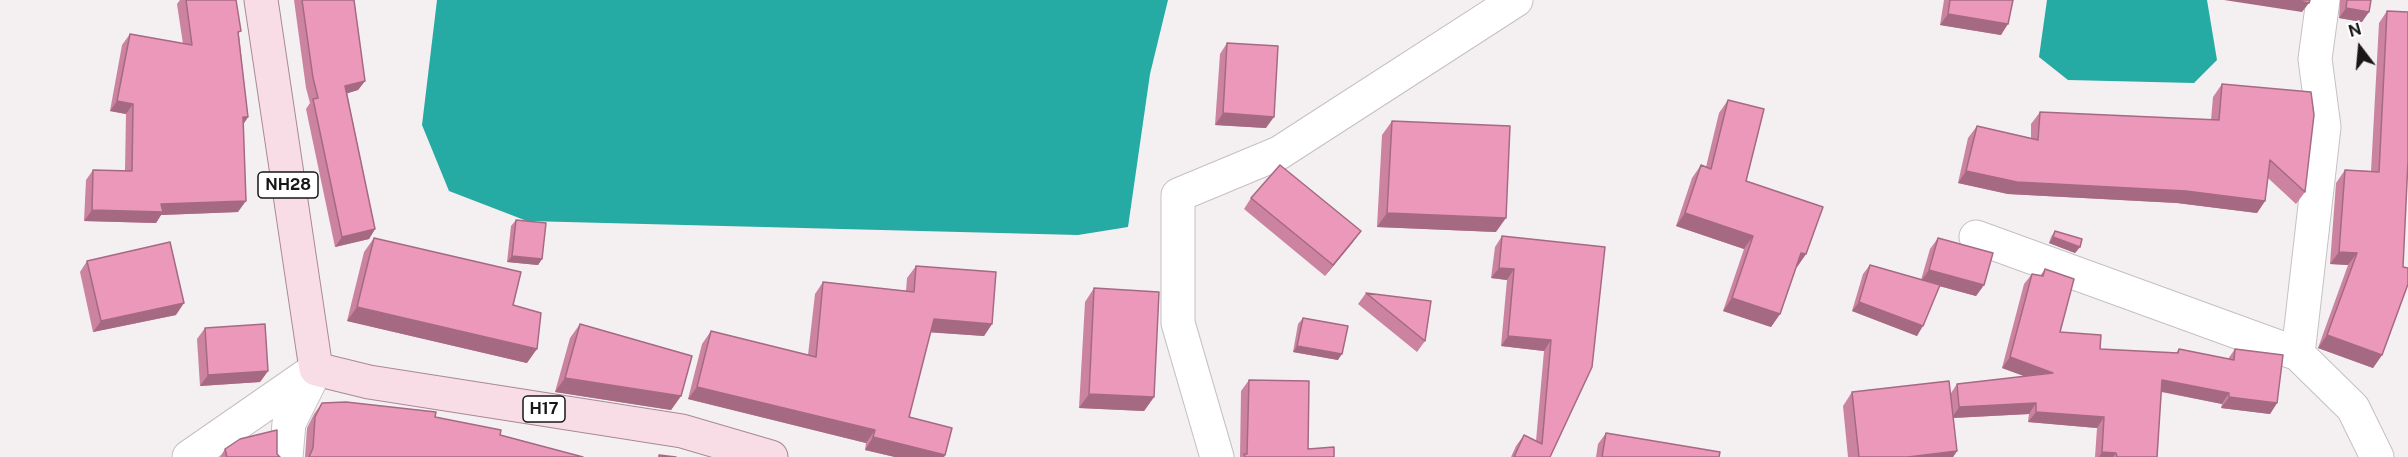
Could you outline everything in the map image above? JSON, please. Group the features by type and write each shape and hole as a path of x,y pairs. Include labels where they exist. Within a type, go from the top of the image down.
{"main road":[{"name":"NH28","path":"261,0 316,369"},
{"name":"H17","path":"316,369 369,382 682,430 771,457"}],"street":[{"path":"1217,457 1178,323 1178,195 1279,153 1516,0"},
{"path":"2298,354 2324,127 2315,59 2323,0"},
{"path":"1976,237 2298,354 2353,408 2377,457"},
{"path":"189,457 316,369"},
{"path":"286,457 289,423 316,369"}],"water":[{"path":"437,0 1168,0 1150,74 1128,227 1078,235 527,221 449,191 422,125"},
{"path":"2047,0 2207,0 2217,60 2194,83 2068,80 2039,57"}],"building":[{"path":"186,0 236,0 241,31 238,32 248,117 243,117 246,201 161,204 163,212 92,210 93,170 132,171 133,104 117,101 130,34 192,45"},
{"path":"302,0 354,0 365,81 345,86 375,229 342,237 313,99 318,98"},
{"path":"1950,0 2013,0 2008,24 1948,14"},
{"path":"2294,0 2310,0 2309,3"},
{"path":"2347,0 2371,0 2369,12 2346,8"},
{"path":"2387,11 2408,12 2408,161 2403,267 2408,268 2408,284 2382,355 2327,335 2357,253 2339,252 2345,170 2379,172"},
{"path":"1227,43 1278,46 1274,117 1223,113"},
{"path":"2222,84 2311,92 2314,115 2305,192 2270,160 2265,201 2186,191 2017,182 1966,171 1977,126 2038,140 2040,112 2219,120"},
{"path":"1728,100 1764,109 1746,181 1823,207 1806,254 1801,253 1780,314 1732,298 1753,236 1685,213 1701,165 1711,169"},
{"path":"1392,121 1510,126 1506,218 1387,213"},
{"path":"1280,165 1361,231 1333,265 1251,198"},
{"path":"516,220 546,223 542,259 512,256"},
{"path":"2055,231 2082,239 2080,247 2053,237"},
{"path":"1502,236 1605,247 1592,367 1550,457 1514,457 1524,435 1542,444 1551,340 1508,336 1514,269 1499,268"},
{"path":"374,238 521,272 513,305 541,313 537,349 357,307"},
{"path":"1938,238 1993,253 1984,285 1929,270"},
{"path":"170,242 184,303 101,321 87,261"},
{"path":"1870,265 1940,285 1923,326 1859,302"},
{"path":"916,266 996,272 992,324 934,319 909,417 952,428 945,455 873,437 875,430 697,387 711,331 816,357 823,282 914,292"},
{"path":"2045,269 2074,279 2060,332 2101,335 2100,349 2178,353 2179,349 2234,360 2235,349 2283,355 2277,403 2229,397 2229,393 2162,380 2157,457 2117,457 2116,453 2102,452 2104,417 2036,412 2036,403 1959,407 1957,384 2053,373 2010,357 2032,274 2043,276"},
{"path":"1094,288 1159,292 1154,397 1089,394"},
{"path":"1366,293 1431,301 1425,341"},
{"path":"1303,318 1348,326 1342,354 1297,346"},
{"path":"265,324 268,371 208,375 205,328"},
{"path":"580,324 692,356 681,396 565,378"},
{"path":"1249,380 1309,381 1308,449 1334,447 1334,457 1245,457 1244,454 1247,454"},
{"path":"1949,381 1957,451 1908,457 1859,457 1852,392"},
{"path":"346,402 436,412 435,417 501,430 500,435 583,457 309,457 313,448 315,417 322,403"},
{"path":"277,430 277,454 280,457 227,457 225,449 240,439"},
{"path":"1606,433 1720,452 1719,457 1602,457"}]}
